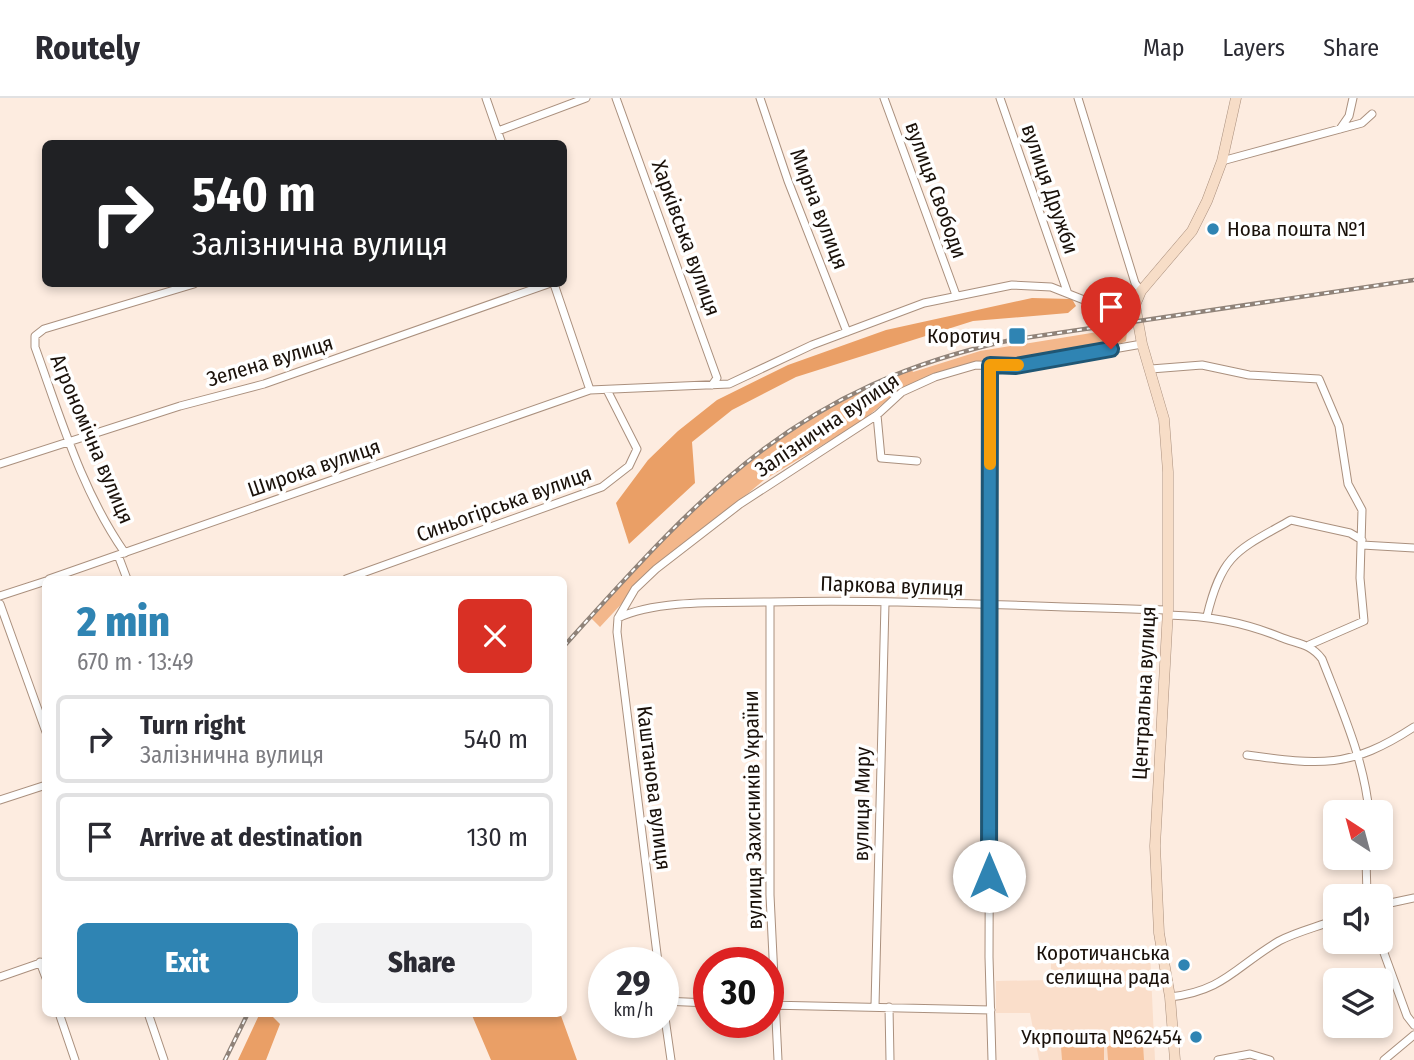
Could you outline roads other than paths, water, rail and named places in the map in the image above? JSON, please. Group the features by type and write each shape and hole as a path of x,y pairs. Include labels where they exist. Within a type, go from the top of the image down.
{"street":[{"path":"486,98 501,140"},
{"path":"498,131 586,98"},
{"name":"Харківська вулиця","path":"617,98 717,379 710,386"},
{"name":"Мирна вулиця","path":"760,98 788,181 848,332"},
{"name":"вулиця Свободи","path":"884,98 957,295"},
{"path":"1078,98 1139,294 1192,231 1222,161 1236,98"},
{"path":"1340,129 1349,116 1353,98"},
{"name":"вулиця Дружби","path":"1002,99 1066,291"},
{"path":"1222,161 1340,129 1362,122 1372,114"},
{"name":"Широка вулиця","path":"58,576 590,390 710,386 747,378 812,345 893,312 957,295 1012,285 1051,287 1084,300 1139,294"},
{"name":"Агрономічна вулиця","path":"126,576 121,554 100,513 70,441 35,347 35,336 44,329 184,287"},
{"name":"Зелена вулиця","path":"0,464 180,406 264,384 539,287"},
{"path":"555,287 590,390"},
{"name":"Центральна вулиця","path":"1139,294 1135,304 1139,331 1164,419 1168,472 1168,612 1154,846 1159,933 1170,997 1175,1060"},
{"name":"Залізнична вулиця","path":"618,618 635,589 656,569 740,504 877,415 902,392 919,383 969,367 1016,366 1142,344"},
{"path":"990,365 992,1060"},
{"path":"1151,369 1202,365 1249,375 1320,379 1339,426 1348,484 1362,510 1360,578 1364,621 1309,645 1322,659 1358,758 1368,800"},
{"name":"Синьогірська вулиця","path":"354,576 603,487 629,466 637,449 607,390"},
{"path":"877,415 881,458 917,461"},
{"path":"1207,616 1217,579 1228,561 1256,540 1292,520 1350,533 1362,543 1414,548"},
{"name":"Широка вулиця","path":"0,596 42,582"},
{"name":"Паркова вулиця","path":"618,618 634,610 770,602 1168,612 1207,616 1261,627 1278,637 1309,645"},
{"name":"вулиця Захисників України","path":"770,602 771,947"},
{"name":"вулиця Миру","path":"875,1006 885,603"},
{"path":"0,604 42,721"},
{"name":"Каштанова вулиця","path":"618,618 617,632 656,947"},
{"path":"1247,755 1312,763 1358,758 1382,748 1413,729"},
{"path":"0,800 42,786"},
{"path":"1393,902 1414,898"},
{"path":"1170,997 1191,995 1212,988 1281,940 1323,924"},
{"path":"1384,954 1407,1016 1414,1025"},
{"path":"0,977 42,962"},
{"path":"784,1005 991,1010"},
{"path":"889,1007 890,1060"},
{"path":"60,1017 75,1060"},
{"path":"149,1017 164,1060"},
{"path":"1384,1060 1414,1035"},
{"path":"668,1038 671,1060"},
{"name":"вулиця Захисників України","path":"776,1038 778,1060"},
{"path":"1218,1060 1250,1054 1270,1060"}],"railway":[{"path":"567,643 663,539 711,493 760,452 812,416 871,385 936,360 1011,340 1414,280"},
{"path":"225,1060 246,1017"}],"place":[{"name":"Нова пошта №1","path":"1213,229"},
{"name":"Коротич","path":"1017,336"},
{"name":"Коротичанська селищна рада","path":"1184,965"},
{"name":"Укрпошта №62454","path":"1196,1037"}]}
